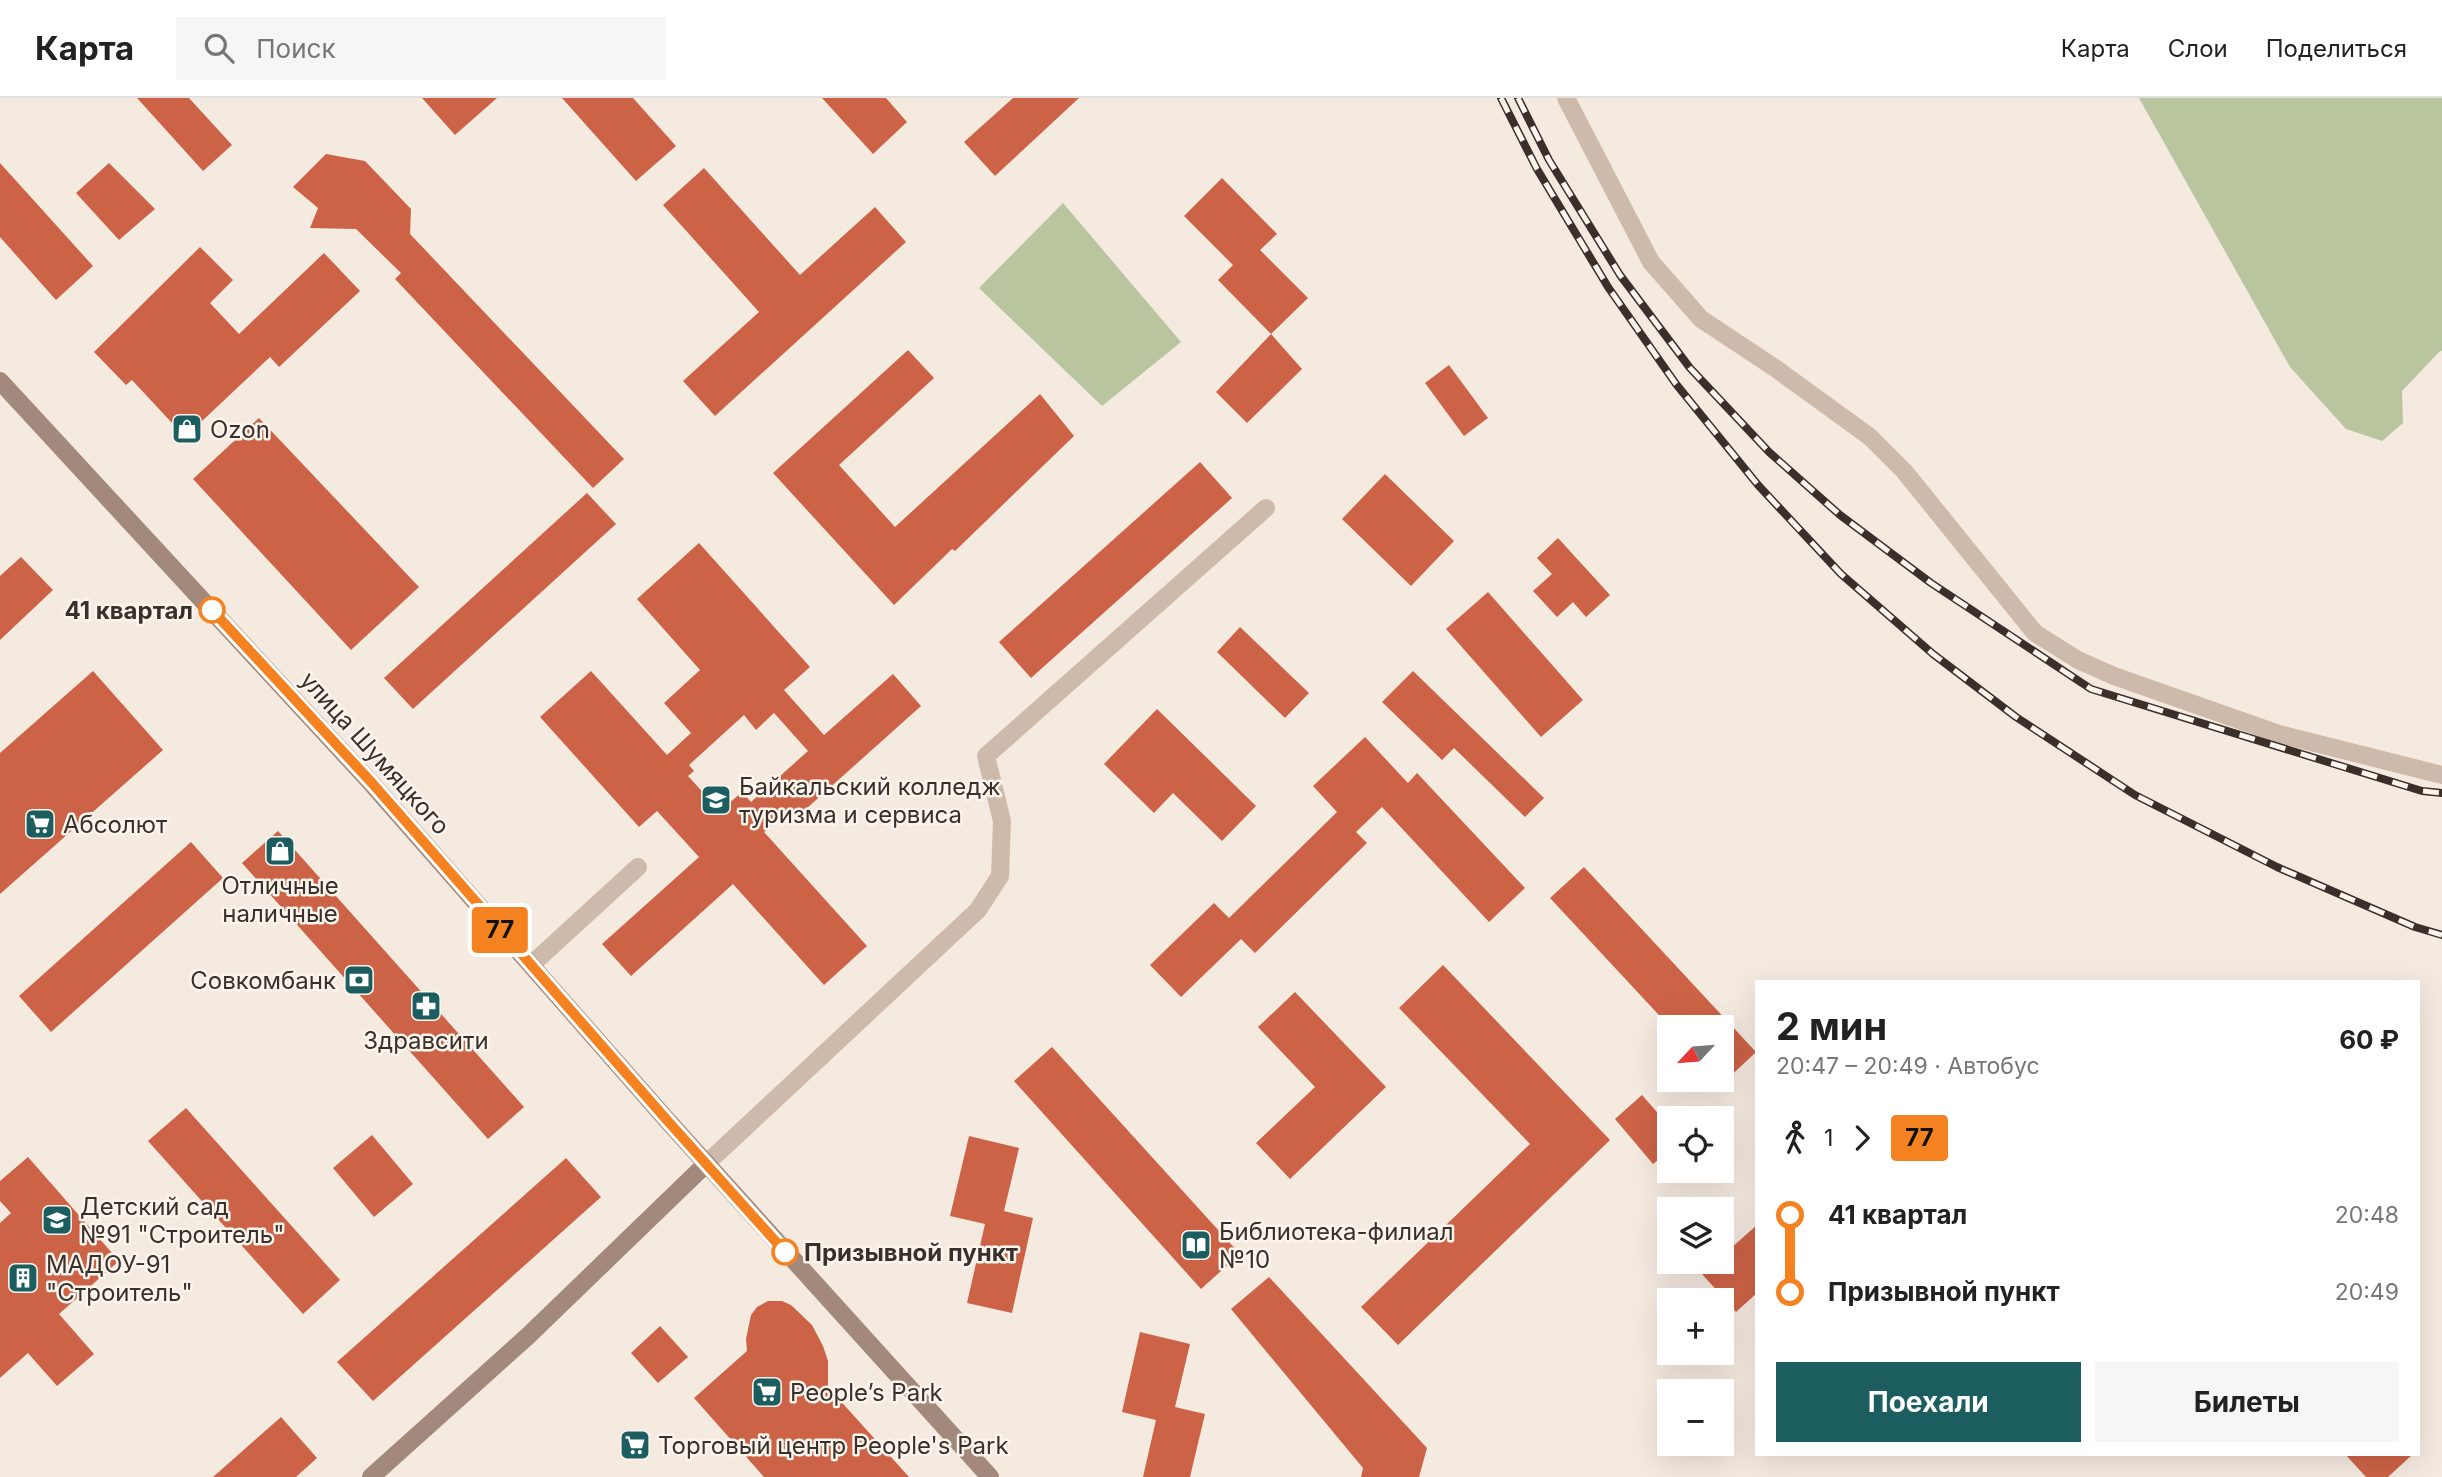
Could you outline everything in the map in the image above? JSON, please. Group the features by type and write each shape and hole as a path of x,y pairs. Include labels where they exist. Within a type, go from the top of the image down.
{"main road":[{"name":"улица Шумяцкого","path":"0,381 372,783 706,1164 990,1477"},
{"path":"371,1477 529,1335 706,1164"}],"street":[{"path":"1566,98 1651,262 1684,300 1701,319 1775,368 1870,437 1903,471 2035,634 2078,660 2114,676 2267,730 2442,775"},
{"path":"706,1164 978,910 1000,876 1002,821 986,756 1266,508"},
{"path":"531,965 638,867"}],"green space":[{"path":"2139,98 2442,98 2442,351 2402,391 2403,423 2382,441 2346,429 2290,367"},
{"path":"1063,203 1181,342 1102,406 979,288"}],"building":[{"path":"137,98 189,98 232,145 203,171"},
{"path":"422,98 497,98 455,135"},
{"path":"562,98 633,98 676,146 636,181"},
{"path":"822,98 886,98 907,122 873,154"},
{"path":"1013,98 1079,98 995,176 964,142"},
{"path":"326,154 365,161 411,209 410,234 624,459 593,488 395,279 401,273 356,229 310,228 318,208 293,187"},
{"path":"0,163 93,266 56,300 0,237"},
{"path":"109,163 155,209 119,240 76,193"},
{"path":"704,168 800,275 875,207 906,242 715,416 683,381 759,312 663,205"},
{"path":"1222,178 1277,234 1260,250 1308,298 1271,334 1218,280 1233,265 1184,216"},
{"path":"200,247 233,280 210,303 239,334 324,253 360,291 279,367 270,357 185,437 132,380 126,385 94,352"},
{"path":"1271,334 1302,369 1247,423 1216,392"},
{"path":"908,350 934,378 839,465 895,527 1040,394 1074,436 955,551 952,549 894,605 773,473"},
{"path":"1449,365 1488,418 1464,436 1425,383"},
{"path":"259,418 419,587 351,650 193,479"},
{"path":"1200,462 1232,498 1031,678 999,642"},
{"path":"1385,474 1454,541 1411,586 1342,519"},
{"path":"587,493 616,524 413,709 384,678"},
{"path":"1558,538 1610,595 1586,617 1573,602 1557,617 1533,591 1552,574 1537,558"},
{"path":"699,543 810,667 784,690 824,735 893,674 921,706 797,817 790,809 764,832 867,946 824,985 733,884 631,976 602,944 699,857 657,811 639,827 540,717 591,671 667,755 691,733 664,703 700,670 637,599","holes":["774,713 808,751 751,802 742,792 720,811 688,776 694,771 689,765 744,715 756,730"]},
{"path":"21,557 53,590 0,640 0,576"},
{"path":"1488,592 1583,700 1541,737 1446,629"},
{"path":"1240,627 1309,693 1285,718 1217,652"},
{"name":"Абсолют","path":"93,671 163,750 0,894 0,753"},
{"path":"1413,671 1544,798 1525,817 1454,748 1442,760 1382,702"},
{"path":"1157,709 1256,806 1222,841 1173,793 1154,813 1104,764"},
{"path":"1365,737 1408,783 1417,773 1525,888 1489,922 1382,807 1356,832 1367,843 1255,953 1241,939 1181,997 1150,965 1214,903 1229,918 1337,812 1313,786"},
{"path":"278,831 524,1107 488,1139 242,863"},
{"path":"191,842 223,878 51,1032 19,996"},
{"path":"1584,867 1722,1015 1659,1015 1550,898"},
{"path":"1443,965 1610,1140 1398,1345 1361,1307 1530,1144 1399,1008"},
{"path":"1295,992 1386,1087 1290,1179 1256,1143 1315,1087 1258,1027"},
{"path":"1734,1028 1755,1051 1734,1073"},
{"path":"1052,1047 1240,1254 1201,1289 1014,1081"},
{"path":"1642,1095 1657,1112 1657,1161 1653,1164 1615,1119"},
{"path":"186,1108 340,1280 303,1314 148,1141"},
{"path":"372,1135 413,1184 374,1217 333,1168"},
{"path":"969,1136 1019,1148 1004,1211 1033,1218 1012,1313 967,1303 985,1224 950,1216"},
{"name":"МАДОУ-91 \"Строитель\"","path":"28,1157 119,1261 59,1314 94,1354 57,1386 28,1353 0,1378 0,1223 11,1213 0,1201 0,1181"},
{"path":"566,1158 601,1197 373,1401 337,1362"},
{"path":"1755,1227 1755,1295 1736,1312 1734,1288 1715,1288 1702,1274 1734,1274 1734,1245"},
{"path":"1269,1277 1427,1448 1419,1477 1361,1477 1363,1468 1231,1309"},
{"name":"People’s Park","path":"768,1301 782,1301 791,1305 812,1325 828,1361 828,1387 909,1477 764,1477 694,1398 747,1351 746,1339 751,1315 757,1307"},
{"path":"660,1326 688,1357 658,1383 631,1353"},
{"path":"1140,1332 1190,1344 1175,1407 1205,1414 1190,1477 1143,1477 1156,1420 1122,1412"},
{"path":"281,1417 317,1458 296,1477 213,1477"},
{"path":"2347,1456 2411,1456 2388,1477 2366,1477"}],"railway":[{"path":"1501,98 1537,169 1608,287 1676,384 1758,485 1841,574 1933,654 2016,717 2135,795 2277,867 2415,927 2442,935"},
{"path":"1518,98 1549,160 1620,275 1690,368 1769,452 1840,515 1931,583 2091,689 2422,791 2442,793"}],"bus line":[{"name":"77","path":"212,610 372,783 785,1252"}],"place":[{"name":"Ozon","path":"187,429"},
{"name":"41 квартал","path":"212,610"},
{"name":"Байкальский колледж туризма и сервиса","path":"716,800"},
{"name":"Абсолют","path":"40,824"},
{"name":"Отличные наличные","path":"280,851"},
{"name":"Совкомбанк","path":"359,980"},
{"name":"Здравсити","path":"426,1006"},
{"name":"Детский сад №91 \"Строитель\"","path":"57,1220"},
{"name":"Библиотека-филиал №10","path":"1196,1245"},
{"name":"Призывной пункт","path":"785,1252"},
{"name":"МАДОУ-91 \"Строитель\"","path":"23,1278"},
{"name":"People’s Park","path":"767,1392"},
{"name":"Торговый центр People's Park","path":"635,1445"}]}
